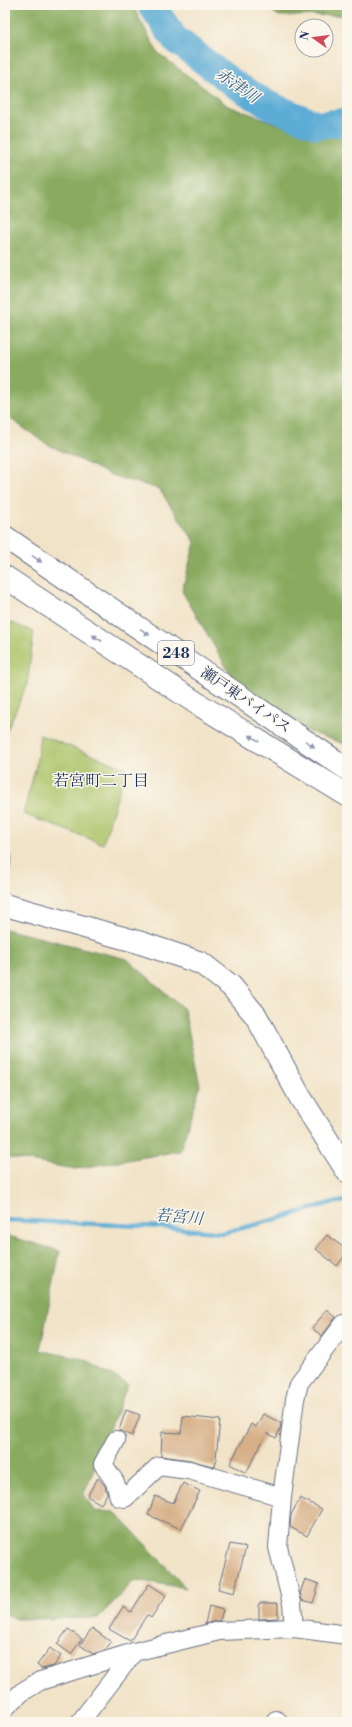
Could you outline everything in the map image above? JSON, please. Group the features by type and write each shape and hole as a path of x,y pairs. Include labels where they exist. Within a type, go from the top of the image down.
{"main road":[{"name":"瀬戸東バイパス","path":"5,537 347,769"},
{"name":"瀬戸東バイパス","path":"5,578 198,704 347,795"},
{"path":"5,905 138,942 200,963 232,986 256,1016 300,1096 347,1171"}],"street":[{"path":"294,1628 292,1603 278,1547 282,1497 296,1399 299,1383 344,1324"},
{"path":"116,1440 103,1464 115,1482 119,1497 125,1498 159,1466 189,1470 282,1497"},
{"path":"5,1708 22,1692 40,1681 134,1652 219,1631 294,1628 347,1635"},
{"path":"80,1722 134,1652"}],"green space":[{"path":"5,5 132,5 158,53 228,106 306,134 347,135 347,745 310,732 241,692 182,591 195,542 159,489 110,475 45,443 5,415"},
{"path":"263,5 347,5 347,15 279,16"},
{"path":"5,620 34,632 27,685 5,735"},
{"path":"40,735 126,768 103,844 23,814 36,766"},
{"path":"5,929 127,959 184,1009 200,1086 180,1151 75,1169 5,1157"},
{"path":"5,1235 60,1251 40,1350 85,1360 128,1384 84,1494 94,1511 115,1512 186,1588 135,1580 98,1618 16,1619 5,1614"}],"water":[{"path":"5,851 12,858 7,880 5,880"}],"building":[{"path":"327,1235 347,1250 347,1253 337,1266 316,1249"},
{"path":"327,1310 336,1317 322,1336 312,1328"},
{"path":"126,1410 140,1415 132,1436 119,1430"},
{"path":"263,1414 281,1423 280,1429 276,1438 267,1433 246,1473 230,1464 251,1424 256,1427"},
{"path":"183,1416 220,1420 215,1467 190,1460 161,1456 162,1432 181,1433"},
{"path":"98,1478 105,1486 107,1494 101,1504 87,1496"},
{"path":"183,1483 200,1491 181,1529 148,1515 155,1496 173,1503"},
{"path":"300,1498 322,1509 307,1536 290,1527 291,1515"},
{"path":"230,1544 246,1547 234,1593 218,1589"},
{"path":"305,1579 319,1584 313,1603 302,1600 300,1593"},
{"path":"149,1584 166,1595 151,1618 147,1615 130,1641 109,1629 123,1607 131,1612"},
{"path":"259,1603 278,1603 278,1618 259,1619"},
{"path":"209,1606 223,1610 220,1620 205,1624"},
{"path":"92,1628 111,1642 105,1650 93,1654 80,1645"},
{"path":"68,1629 82,1639 71,1654 57,1644"},
{"path":"50,1648 61,1656 54,1666 42,1669 37,1665"}],"waterway":[{"name":"赤津川","path":"151,5 175,39 234,84 267,104 317,125 347,122"},
{"name":"若宮川","path":"5,1220 163,1227 223,1233 281,1218 330,1203 347,1201"}],"district":[{"name":"若宮町二丁目","path":"101,780"}]}
